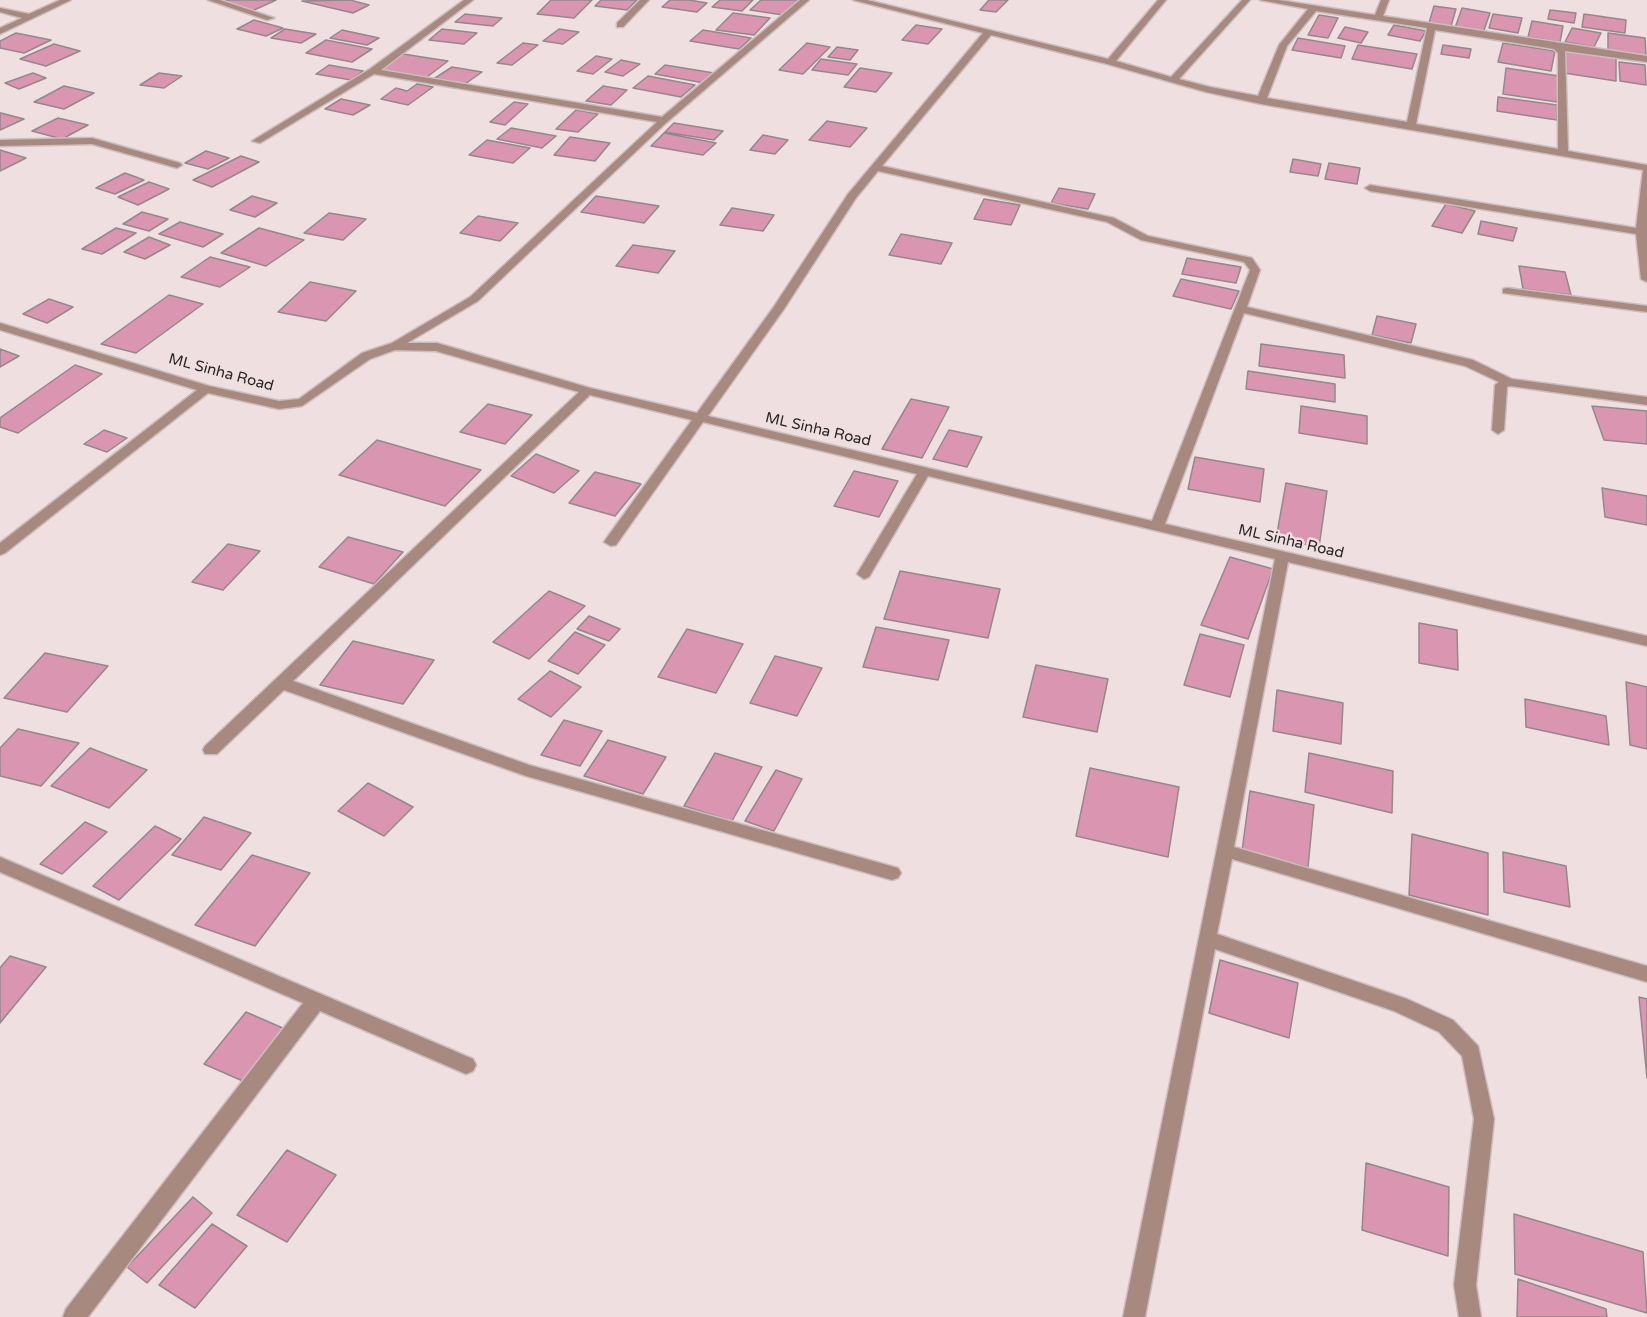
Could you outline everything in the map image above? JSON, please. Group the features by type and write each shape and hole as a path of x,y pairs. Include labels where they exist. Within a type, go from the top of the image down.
{"street":[{"path":"0,31 67,0"},
{"path":"212,0 270,18"},
{"path":"257,141 373,71 469,0"},
{"path":"620,26 645,0"},
{"path":"394,346 474,299 664,120 805,0"},
{"path":"857,0 1261,101 1563,153 1647,170 1641,231 1647,279"},
{"path":"1110,62 1162,0"},
{"path":"1173,80 1246,0"},
{"path":"1264,0 1557,47 1647,58"},
{"path":"1378,18 1385,0"},
{"path":"1261,101 1282,45 1314,8"},
{"path":"0,10 30,17"},
{"path":"1410,128 1432,26"},
{"path":"611,542 778,309 852,196 989,32"},
{"path":"1557,47 1562,52 1563,153"},
{"path":"373,71 664,120"},
{"path":"0,143 92,141 177,165"},
{"path":"875,167 1110,220 1144,238 1248,260 1255,270 1157,527"},
{"path":"1370,188 1641,231"},
{"path":"1507,291 1647,309"},
{"path":"1240,309 1469,363 1509,382 1647,401"},
{"name":"ML Sinha Road","path":"0,326 206,389 279,405 302,402 366,356 394,346 437,347 587,391 1282,557 1647,641"},
{"path":"1498,430 1501,385 1509,382"},
{"path":"0,550 206,389"},
{"path":"211,750 587,391"},
{"path":"864,574 924,472"},
{"path":"1134,1317 1282,557"},
{"path":"282,683 526,770 892,873"},
{"path":"1226,851 1647,974"},
{"path":"0,864 466,1065"},
{"path":"1209,939 1400,1005 1446,1026 1472,1052 1484,1119 1465,1285 1470,1317"},
{"path":"74,1317 316,1001"}],"building":[{"path":"276,0 252,11 222,2"},
{"path":"350,0 369,5 353,13 302,1"},
{"path":"551,0 592,0 574,18 537,14"},
{"path":"601,0 637,0 627,10 595,6"},
{"path":"670,0 707,3 697,12 662,7"},
{"path":"720,0 753,0 742,11 712,7"},
{"path":"761,0 799,0 783,15 750,10"},
{"path":"989,0 1008,0 996,12 980,10"},
{"path":"1434,6 1456,9 1451,26 1429,23"},
{"path":"1462,8 1490,13 1483,33 1455,28"},
{"path":"1550,10 1576,13 1574,23 1548,19"},
{"path":"733,13 770,18 754,35 716,30"},
{"path":"465,14 502,18 493,26 455,22"},
{"path":"1493,14 1522,18 1518,33 1489,28"},
{"path":"1584,14 1626,20 1625,33 1582,27"},
{"path":"1319,15 1338,18 1328,38 1308,35"},
{"path":"254,20 283,28 266,36 237,29"},
{"path":"1532,21 1563,26 1560,42 1528,37"},
{"path":"916,25 942,29 928,44 902,40"},
{"path":"1394,25 1426,31 1420,41 1388,35"},
{"path":"1345,27 1368,32 1361,43 1338,38"},
{"path":"1572,28 1601,33 1594,47 1565,42"},
{"path":"285,29 316,34 301,43 271,38"},
{"path":"442,29 477,33 464,44 429,40"},
{"path":"559,29 579,32 563,44 543,41"},
{"path":"342,30 379,38 367,45 330,38"},
{"path":"703,30 751,38 739,49 690,41"},
{"path":"16,33 51,40 24,53 0,48 0,41"},
{"path":"1608,33 1645,38 1646,56 1608,50"},
{"path":"1298,38 1345,46 1341,58 1292,50"},
{"path":"326,40 372,49 352,62 306,53"},
{"path":"523,43 538,45 512,65 497,63"},
{"path":"807,43 830,47 803,74 779,70"},
{"path":"1503,43 1555,51 1551,71 1498,62"},
{"path":"54,44 80,51 46,66 20,59"},
{"path":"1358,45 1417,54 1412,69 1352,59"},
{"path":"1443,45 1471,49 1469,58 1441,54"},
{"path":"837,47 858,50 850,60 828,57"},
{"path":"1566,51 1616,58 1616,81 1564,73"},
{"path":"403,54 448,61 427,77 382,70"},
{"path":"596,56 612,59 593,74 577,71"},
{"path":"821,59 857,64 848,75 812,70"},
{"path":"621,60 640,64 623,76 605,72"},
{"path":"1619,62 1645,65 1646,85 1620,81"},
{"path":"329,65 363,71 351,80 316,74"},
{"path":"665,65 714,73 704,83 655,74"},
{"path":"452,67 482,72 465,84 435,78"},
{"path":"860,68 892,73 876,92 844,87"},
{"path":"1506,68 1559,76 1557,102 1503,94"},
{"path":"33,73 46,78 19,89 5,83"},
{"path":"159,73 182,76 164,88 140,85"},
{"path":"648,76 695,85 681,97 633,88"},
{"path":"417,84 433,87 408,105 381,99 396,88 407,91"},
{"path":"64,86 94,93 64,109 34,102"},
{"path":"603,86 627,90 611,105 586,101"},
{"path":"1498,97 1557,105 1557,120 1497,111"},
{"path":"341,99 370,105 353,115 325,109"},
{"path":"514,102 528,104 505,125 490,122"},
{"path":"576,110 598,114 578,132 556,129"},
{"path":"1,113 24,119 0,130"},
{"path":"58,118 88,125 62,139 32,131"},
{"path":"827,121 867,128 850,147 809,140"},
{"path":"674,123 723,131 714,140 665,132"},
{"path":"511,128 556,136 542,148 497,139"},
{"path":"664,133 716,143 703,155 651,146"},
{"path":"763,135 788,140 775,154 750,150"},
{"path":"570,137 610,143 595,161 554,155"},
{"path":"487,140 530,148 513,163 469,155"},
{"path":"0,150 26,158 0,171"},
{"path":"206,151 229,158 208,169 185,163"},
{"path":"241,156 259,162 212,187 193,180"},
{"path":"1293,159 1321,164 1318,176 1290,172"},
{"path":"1329,163 1360,168 1357,184 1325,179"},
{"path":"125,173 144,180 115,194 96,188"},
{"path":"149,182 169,189 138,205 118,197"},
{"path":"1059,188 1095,194 1088,209 1051,203"},
{"path":"252,196 277,203 255,217 230,210"},
{"path":"596,196 659,206 644,223 581,212"},
{"path":"984,199 1020,205 1011,225 974,219"},
{"path":"1446,204 1475,211 1462,233 1432,226"},
{"path":"732,208 774,215 763,231 720,225"},
{"path":"142,212 168,219 149,231 123,224"},
{"path":"329,213 366,219 343,240 304,233"},
{"path":"478,216 518,223 500,241 460,233"},
{"path":"1481,221 1517,228 1513,241 1478,234"},
{"path":"180,222 223,234 203,247 159,234"},
{"path":"116,228 136,233 102,254 82,249"},
{"path":"259,228 304,240 266,266 221,253"},
{"path":"901,234 952,243 941,264 889,255"},
{"path":"149,237 170,245 145,259 124,252"},
{"path":"633,245 675,251 658,273 616,266"},
{"path":"210,257 250,267 220,287 181,277"},
{"path":"1187,258 1241,267 1236,283 1182,274"},
{"path":"1519,266 1565,272 1571,295 1523,289"},
{"path":"1181,279 1239,291 1231,309 1173,296"},
{"path":"310,282 356,291 326,321 278,312"},
{"path":"169,295 203,304 136,353 101,344"},
{"path":"49,299 73,307 47,323 23,314"},
{"path":"1377,316 1416,324 1411,343 1372,335"},
{"path":"1261,344 1344,355 1345,378 1259,366"},
{"path":"0,349 19,356 0,367"},
{"path":"75,365 102,374 18,433 0,427 0,418"},
{"path":"1248,371 1335,384 1335,402 1246,389"},
{"path":"911,399 949,407 922,458 882,449"},
{"path":"488,404 532,415 505,444 460,432"},
{"path":"1301,406 1367,416 1367,444 1299,433"},
{"path":"1592,406 1647,411 1647,444 1604,440"},
{"path":"104,430 127,438 107,452 84,444"},
{"path":"949,430 982,437 967,467 933,459"},
{"path":"377,440 481,470 445,506 339,475"},
{"path":"536,454 579,471 554,493 511,476"},
{"path":"1195,457 1264,469 1260,502 1188,489"},
{"path":"854,471 898,481 879,517 834,506"},
{"path":"595,472 641,484 615,516 569,503"},
{"path":"1286,483 1327,491 1319,547 1276,539"},
{"path":"1602,488 1647,496 1647,525 1605,517"},
{"path":"348,537 403,552 374,584 319,567"},
{"path":"228,544 260,551 223,590 192,582"},
{"path":"1230,557 1273,569 1248,639 1201,625"},
{"path":"900,571 1000,589 988,638 884,619"},
{"path":"549,591 585,606 529,659 493,642"},
{"path":"589,616 620,629 609,641 577,629"},
{"path":"1419,623 1457,630 1458,670 1419,663"},
{"path":"876,627 949,640 938,680 863,667"},
{"path":"687,629 743,644 716,693 658,677"},
{"path":"575,632 605,645 578,674 548,661"},
{"path":"1200,634 1244,645 1230,697 1184,685"},
{"path":"353,641 434,660 403,704 320,685"},
{"path":"45,653 108,666 67,712 4,698"},
{"path":"775,656 822,668 797,716 750,703"},
{"path":"1036,665 1108,679 1097,732 1023,717"},
{"path":"550,671 581,687 551,717 518,699"},
{"path":"1626,682 1647,687 1647,749 1630,745"},
{"path":"1277,690 1343,703 1341,744 1273,731"},
{"path":"1525,699 1606,716 1609,745 1526,727"},
{"path":"564,720 602,731 580,766 541,755"},
{"path":"18,729 79,743 41,786 0,776 0,748"},
{"path":"608,740 666,757 643,794 584,776"},
{"path":"90,748 147,770 109,808 51,786"},
{"path":"715,753 762,767 732,821 684,806"},
{"path":"1309,753 1393,771 1392,813 1305,792"},
{"path":"1090,768 1179,787 1168,857 1076,836"},
{"path":"776,770 802,779 774,831 745,821"},
{"path":"368,783 413,807 384,836 338,811"},
{"path":"1250,791 1314,805 1308,867 1242,851"},
{"path":"204,817 251,833 221,870 172,855"},
{"path":"85,822 107,832 62,874 40,864"},
{"path":"155,826 181,839 119,900 93,886"},
{"path":"1412,834 1488,853 1488,915 1409,895"},
{"path":"1503,852 1566,866 1570,907 1504,892"},
{"path":"252,855 310,873 255,946 195,925"},
{"path":"10,956 46,967 0,1023 0,968"},
{"path":"1220,960 1298,983 1289,1038 1209,1013"},
{"path":"1639,997 1647,999 1647,1078"},
{"path":"246,1012 285,1029 245,1082 204,1064"},
{"path":"287,1150 336,1175 287,1242 237,1215"},
{"path":"1366,1163 1449,1187 1448,1256 1362,1230"},
{"path":"193,1197 212,1213 147,1283 127,1267"},
{"path":"1514,1214 1643,1252 1647,1313 1515,1274"},
{"path":"212,1224 247,1246 195,1308 159,1285"},
{"path":"1518,1279 1606,1309 1607,1317 1517,1317"}]}
